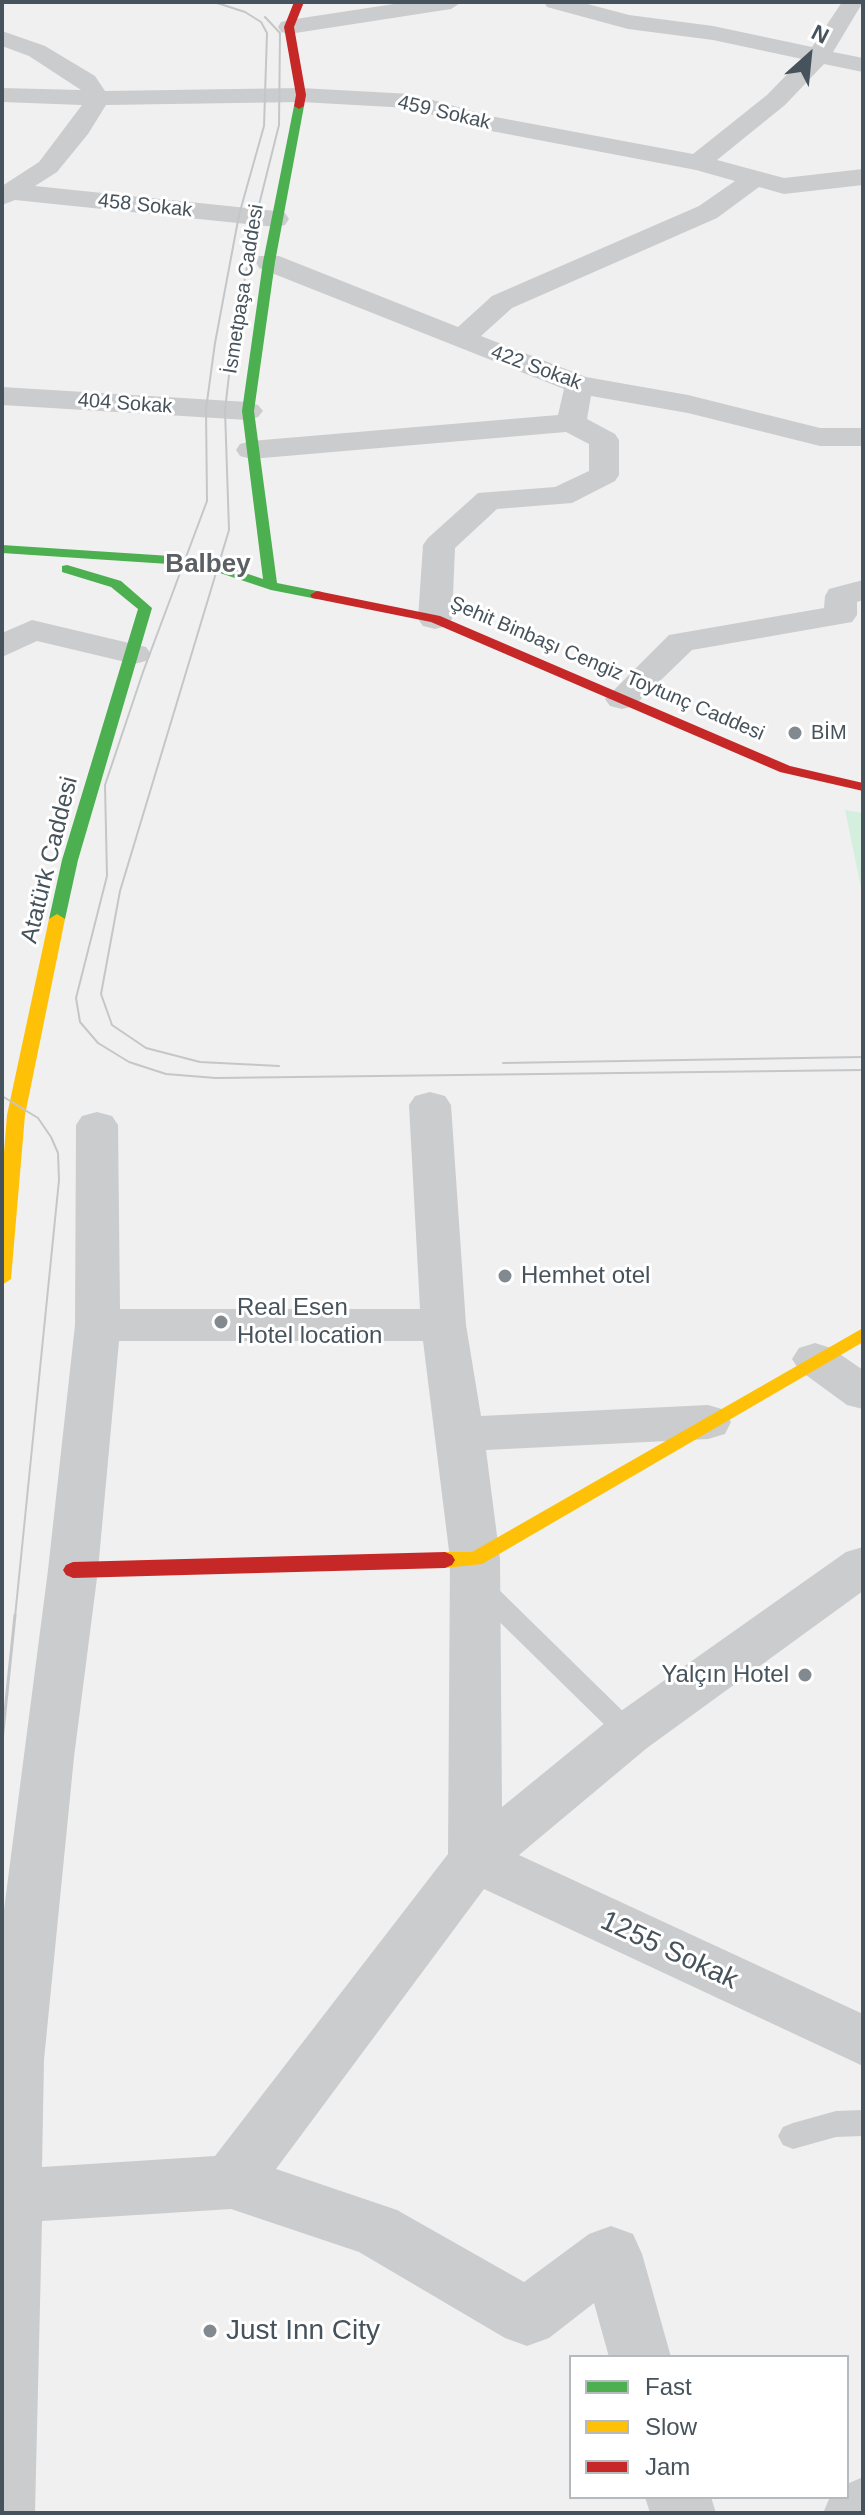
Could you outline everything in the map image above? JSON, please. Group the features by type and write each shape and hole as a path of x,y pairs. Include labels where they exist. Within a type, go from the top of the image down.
{"street":[{"path":"289,27 299,2"},
{"path":"289,27 451,2"},
{"path":"555,2 628,22 713,33 863,65"},
{"path":"698,163 776,100 819,55 853,2"},
{"path":"700,13 713,33"},
{"name":"İsmetpaşa Caddesi","path":"271,586 248,411 276,219 301,95 289,27"},
{"path":"2,38 37,51 87,81 98,98 79,129 48,167 8,195"},
{"name":"459 Sokak","path":"2,95 98,98 301,95 411,101 486,123 698,163 784,186 863,177"},
{"path":"461,340 502,302 708,212 753,180"},
{"name":"458 Sokak","path":"8,195 276,219"},
{"name":"422 Sokak","path":"269,262 579,385 688,404 820,437 863,437"},
{"path":"571,423 579,385"},
{"name":"404 Sokak","path":"2,396 248,411"},
{"path":"251,450 571,423 604,440 604,475 561,496 489,500 439,545 435,619"},
{"name":"Şehit Binbaşı Cengiz Toytunç Caddesi","path":"4,550 201,562 271,586 435,619 785,769 863,787"},
{"name":"Atatürk Caddesi","path":"2,1279 16,1115 13,1073 70,860 134,654 145,608 116,584 4,550"},
{"path":"622,699 681,642 840,615 841,596 863,590"},
{"path":"2,647 32,630 134,654"},
{"path":"430,1105 443,1325 460,1434 475,1570 475,1860"},
{"path":"2,2513 15,2060 48,1757 73,1570 98,1325 97,1125"},
{"path":"98,1325 443,1325"},
{"path":"73,1570 475,1570 708,1422 863,1334"},
{"path":"815,1359 863,1393"},
{"path":"460,1434 708,1422"},
{"path":"231,2182 475,1860 629,1733 863,1565"},
{"name":"1255 Sokak","path":"475,1860 863,2041"},
{"path":"11,2196 231,2182 376,2230 527,2317 611,2254 639,2355"},
{"path":"856,2513 863,2510"}],"lane":[{"path":"475,1570 629,1733"},
{"path":"793,2136 836,2124 863,2123"}],"green space":[{"path":"845,810 863,813 863,897"}],"tram line":[{"path":"214,2 245,12 261,22 267,33 264,126 239,215 215,343 206,409 207,501 143,672 105,785 107,876 76,998 80,1022 98,1043 129,1062 166,1074 216,1078 863,1070"},
{"path":"265,17 280,33 279,125 256,217 232,349 225,410 229,530 120,891 101,994 112,1025 146,1048 200,1062 279,1066"},
{"path":"503,1063 863,1057"},
{"path":"2,1096 38,1118 51,1137 58,1153 59,1180 15,1617"},
{"path":"2,1741 15,1615"}],"traffic: fast":[{"path":"271,586 248,411 269,262 299,106"},
{"path":"2,549 201,562 271,586 317,595"},
{"path":"57,919 70,860 145,608 116,584 67,569"}],"traffic: slow":[{"path":"2,1279 16,1115 57,919"},
{"path":"445,1560 475,1559 863,1334"}],"traffic: jam":[{"path":"299,2 289,27 301,95 299,106"},
{"path":"317,595 435,619 785,769 863,787"},
{"path":"73,1570 445,1560"}],"place":[{"name":"BİM","path":"795,733"},
{"name":"Hemhet otel","path":"505,1276"},
{"name":"Real Esen Hotel location","path":"221,1322"},
{"name":"Yalçın Hotel","path":"805,1675"},
{"name":"Just Inn City","path":"210,2331"}],"district":[{"name":"Balbey","path":"208,565"}]}
